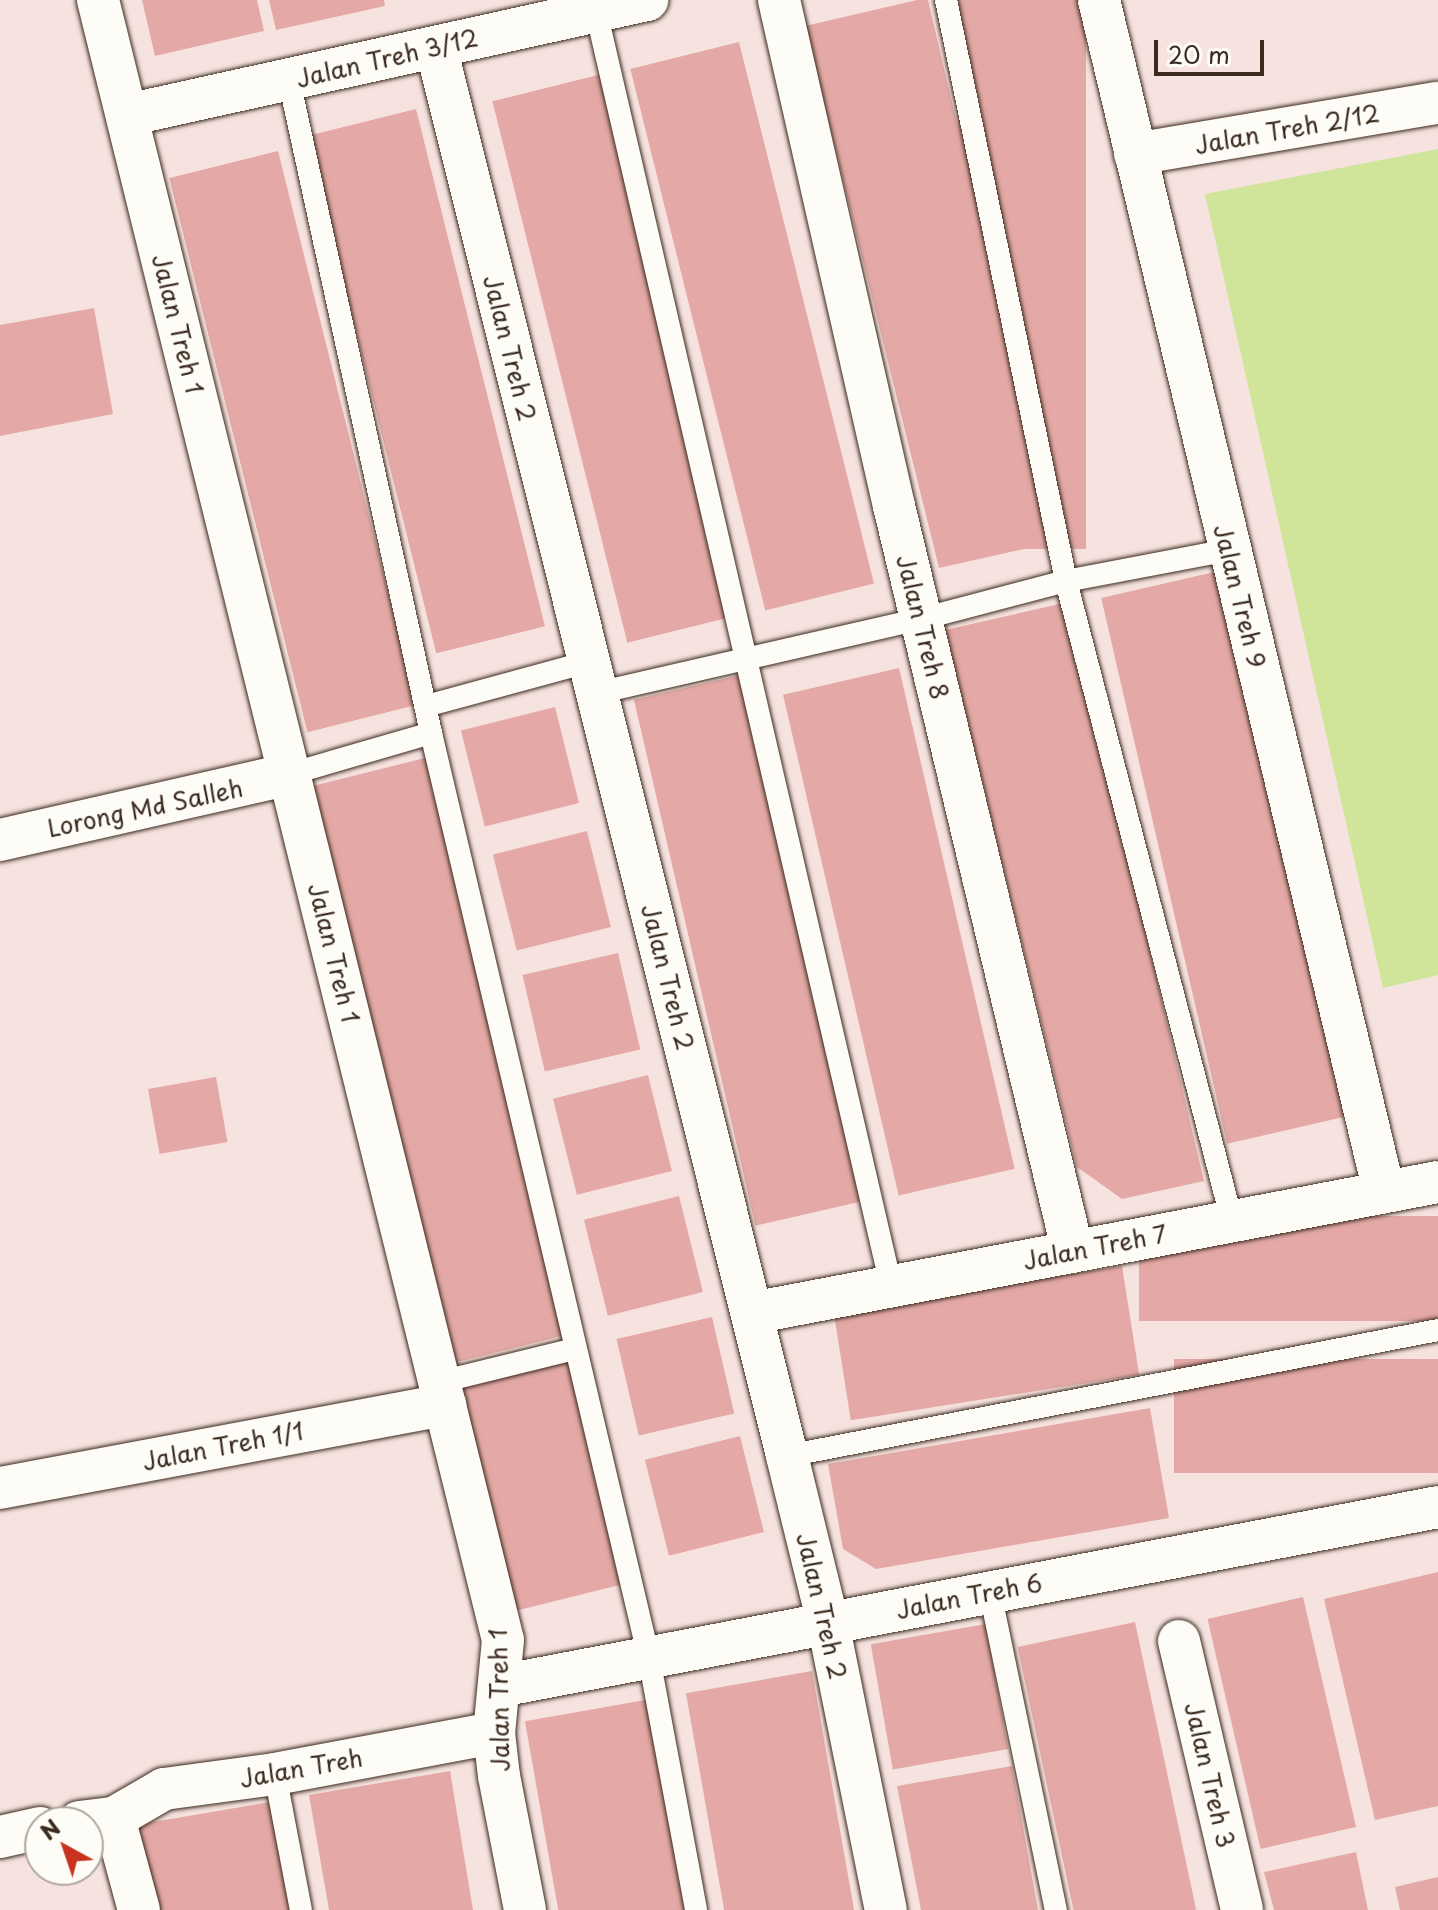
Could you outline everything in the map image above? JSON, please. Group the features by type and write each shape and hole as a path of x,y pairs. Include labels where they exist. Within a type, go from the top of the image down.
{"street":[{"name":"Jalan Treh 1","path":"98,0 503,1640 494,1733 499,1776 525,1910"},
{"name":"Jalan Treh 3/12","path":"127,115 647,0"},
{"name":"Jalan Treh 8","path":"779,0 921,619 1073,1252"},
{"name":"Jalan Treh 9","path":"1099,0 1384,1192"},
{"name":"Jalan Treh 2","path":"436,47 828,1623 886,1910"},
{"name":"Jalan Treh 2/12","path":"1135,154 1438,103"},
{"name":"Lorong Md Salleh","path":"0,840 290,774"},
{"name":"Jalan Treh 7","path":"752,1313 1438,1182"},
{"name":"Jalan Treh 1/1","path":"0,1488 443,1393"},
{"name":"Jalan Treh 6","path":"500,1686 1438,1507"},
{"name":"Jalan Treh 3","path":"1179,1641 1242,1910"},
{"name":"Jalan Treh","path":"104,1817 164,1789 275,1774 494,1733"},
{"path":"0,1837 24,1832"},
{"name":"Jalan Treh","path":"104,1835 139,1910"}],"lane":[{"path":"946,0 1066,581 1232,1221"},
{"path":"596,11 891,1286"},
{"path":"289,80 431,733 649,1658 696,1910"},
{"path":"426,706 592,678 746,660 1066,581 1229,550"},
{"path":"290,774 431,733"},
{"path":"787,1456 1438,1330"},
{"path":"443,1393 574,1349"},
{"path":"990,1592 1056,1910"},
{"path":"275,1774 301,1910"}],"green space":[{"path":"1438,149 1438,975 1383,988 1205,194"}],"building":[{"path":"142,0 257,0 264,31 155,56"},
{"path":"269,0 384,0 385,6 276,30"},
{"path":"928,0 1055,542 939,568 805,26"},
{"path":"958,0 1086,0 1086,549 958,549"},
{"path":"739,42 874,583 765,611 630,69"},
{"path":"602,74 737,615 627,643 492,101"},
{"path":"416,109 545,626 436,653 307,136"},
{"path":"278,151 416,705 307,732 169,178"},
{"path":"94,308 113,414 0,436 0,325"},
{"path":"1223,570 1349,1116 1227,1144 1101,598"},
{"path":"1068,602 1204,1181 1122,1199 1077,1167 945,630"},
{"path":"899,668 1015,1169 899,1196 783,695"},
{"path":"745,674 866,1200 755,1226 634,700"},
{"path":"555,707 579,803 485,827 461,730"},
{"path":"429,757 573,1333 453,1363 310,787"},
{"path":"587,831 611,927 517,951 493,854"},
{"path":"618,953 640,1049 545,1072 523,975"},
{"path":"648,1075 672,1171 577,1195 553,1099"},
{"path":"216,1077 227,1142 160,1154 148,1089"},
{"path":"679,1196 703,1292 608,1316 584,1220"},
{"path":"1139,1216 1438,1216 1438,1321 1139,1321"},
{"path":"1122,1266 1139,1375 851,1420 834,1312"},
{"path":"712,1317 734,1413 639,1436 617,1339"},
{"path":"1174,1359 1438,1359 1438,1473 1174,1473"},
{"path":"571,1360 627,1583 515,1611 459,1388"},
{"path":"1150,1408 1169,1518 876,1569 843,1549 828,1464"},
{"path":"740,1436 764,1532 669,1556 645,1460"},
{"path":"1438,1572 1438,1806 1375,1820 1324,1599"},
{"path":"1303,1597 1356,1827 1261,1849 1208,1619"},
{"path":"1135,1622 1196,1910 1074,1910 1018,1647"},
{"path":"986,1624 1008,1749 893,1769 871,1644"},
{"path":"812,1671 854,1910 724,1910 686,1693"},
{"path":"651,1699 688,1910 558,1910 525,1721"},
{"path":"1012,1766 1038,1910 921,1910 897,1786"},
{"path":"450,1771 473,1910 329,1910 309,1795"},
{"path":"276,1801 294,1910 150,1910 135,1825"},
{"path":"1356,1852 1368,1910 1274,1910 1264,1872"},
{"path":"1438,1877 1438,1910 1400,1910 1395,1887"}]}
